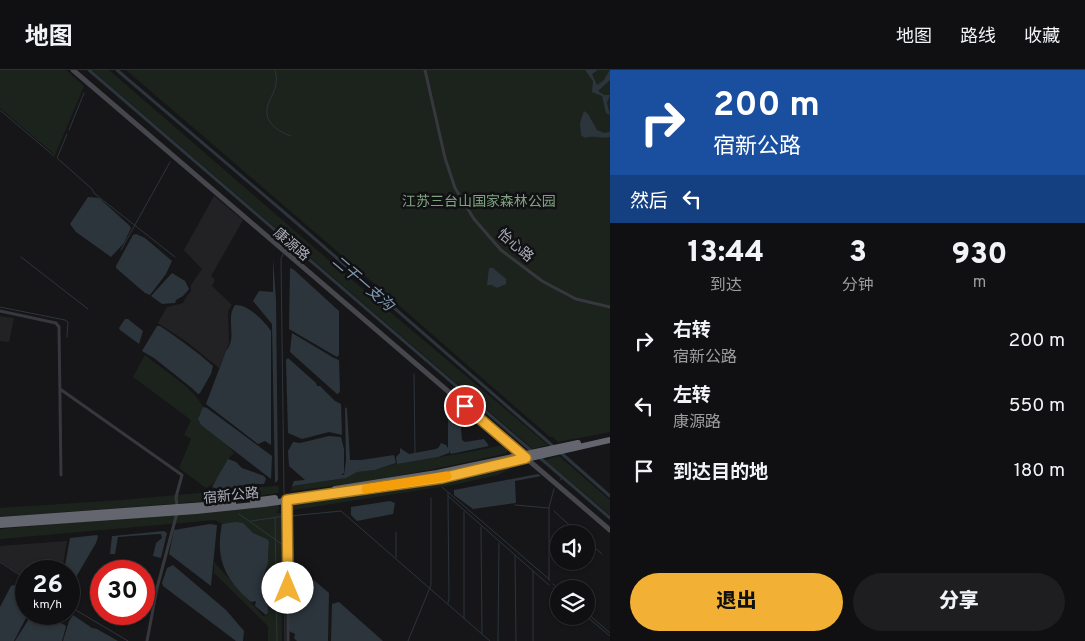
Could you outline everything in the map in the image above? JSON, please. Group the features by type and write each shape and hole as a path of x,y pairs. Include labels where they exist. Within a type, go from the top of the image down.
{"highway":[{"name":"宿新公路","path":"559,449 610,436"},
{"name":"宿新公路","path":"0,525 177,510 442,478 523,456 610,440"},
{"name":"宿新公路","path":"0,520 177,510"}],"street":[{"name":"康源路","path":"73,70 610,530"},
{"name":"怡心路","path":"425,70 445,158 455,188 474,219 501,250 542,281 576,299 610,307"},
{"path":"0,312 58,325 60,331 61,475"},
{"path":"60,388 182,475 176,497 177,510 157,588 147,641"},
{"path":"288,498 288,641"}],"shaded area":[{"path":"585,70 598,70 592,74 597,85 603,81 610,70 610,80 598,91 604,95 610,95 607,103 610,115 606,113 602,96 592,92 593,81"},
{"path":"584,111 588,114 597,130 604,133 610,132 610,137 585,138 581,135 580,123"},
{"path":"214,196 243,220 211,276 215,280 212,286 232,305 228,311 229,344 219,368 187,342 158,323 167,307 183,303 191,292 191,285 202,269 184,250"},
{"path":"88,197 99,198 131,228 124,243 111,257 76,232 70,224"},
{"path":"136,234 145,238 172,261 166,274 150,295 145,293 116,268 133,235"},
{"path":"273,258 276,300 278,480 275,483 272,324 253,301 259,291 273,292"},
{"path":"290,268 339,311 339,355 337,357 289,329"},
{"path":"489,268 493,268 506,279 506,284 497,288 487,285"},
{"path":"172,273 185,281 189,289 175,303 162,304 151,296"},
{"path":"235,305 240,305 250,310 271,331 271,445 265,441 258,444 206,404 231,340 231,316"},
{"path":"0,316 14,318 9,342 0,341"},
{"path":"125,319 128,319 143,331 139,344 120,330 119,328"},
{"path":"157,326 160,326 180,340 213,366 211,374 200,393 198,394 154,358 142,351"},
{"path":"292,333 339,360 339,393 337,394 290,352"},
{"path":"288,358 317,386 320,386 335,401 341,404 342,435 329,432 302,439 288,433 286,360"},
{"path":"203,407 207,408 272,456 271,479 201,425 198,419"},
{"path":"345,407 347,409 350,460 394,455 396,463 375,470 357,472 346,478 292,486 294,481 305,480 289,466 288,451 293,442 300,443 329,436 341,437 344,449 344,473 341,475 344,475 346,461"},
{"path":"448,411 460,417 462,440 465,442 484,439 489,446 451,454 449,451 449,453 438,457 397,464 396,457 400,453 400,448 409,454 436,449 441,443 448,448"},
{"path":"228,459 236,462 242,468 264,476 266,479 264,484 249,484 221,490 212,487"},
{"path":"538,474 541,476 515,481 516,503 473,509 454,495 454,490"},
{"path":"390,501 395,503 393,514 357,521 351,515 351,507"},
{"path":"243,523 253,533 267,539 269,542 268,563 264,576 268,604 268,613 266,615 255,606 256,601 251,602 235,585 221,558 220,536 222,524"},
{"path":"210,524 217,525 211,586 169,554 174,530"},
{"path":"164,531 167,533 161,558 153,556 156,543 162,538 161,534 118,537 115,554 110,554 112,536"},
{"path":"97,535 98,537 80,570 80,560 66,560 70,538"},
{"path":"67,541 64,560 15,560 15,571 0,561 0,546"},
{"path":"289,559 329,593 328,641 297,641 294,638 295,634 289,631 289,615 295,607 295,602 289,597"},
{"path":"173,565 226,610 244,631 243,641 236,641 163,586 162,583 167,568"},
{"path":"11,586 15,586 15,625 22,625 14,641 0,641 0,607"},
{"path":"339,602 383,641 331,641 332,604"},
{"path":"80,620 118,641 63,641 68,625 80,625"},
{"path":"25,625 65,625 66,627 62,641 15,641"}],"green space":[{"path":"0,70 66,70 84,86 55,155 0,108"},
{"path":"92,70 109,70 339,269 548,445 533,449"},
{"name":"江苏三台山国家森林公园","path":"126,70 610,70 610,432 558,442 553,437 550,437"},
{"path":"145,355 199,400 203,407 198,419 201,425 226,444 234,453 226,462 216,481 206,488 179,468 191,439 184,435 191,420 133,377"},
{"path":"503,445 507,453 478,460 372,480 291,491 292,486 346,478 357,472 375,470 395,464"},
{"path":"559,456 610,500 610,515 545,460"},
{"path":"509,465 510,469 498,475 452,485 293,510 290,508 292,502"},
{"path":"278,486 278,493 235,499 0,517 0,508 122,500"},
{"path":"277,504 279,509 276,513 281,513 282,641 268,641 268,626 214,573 214,562 263,616 268,615 269,579 264,574 267,565 267,539 225,523 222,524 215,520 0,539 0,529"}],"waterway":[{"path":"89,70 534,453"},
{"name":"二干一支沟","path":"117,70 554,447"},
{"path":"275,70 276,85 267,111 269,121 276,128 291,136"},
{"path":"69,130 84,93"},
{"path":"0,110 54,156"},
{"path":"67,134 57,158 91,188 95,194 175,257"},
{"path":"121,250 170,162"},
{"path":"284,249 287,240"},
{"path":"283,254 281,259 284,494"},
{"path":"21,257 88,309"},
{"path":"0,307 65,320 68,322 67,337"},
{"path":"414,374 415,453"},
{"name":"二干一支沟","path":"560,452 610,496"},
{"path":"539,457 610,518"},
{"path":"560,480 563,477"},
{"path":"442,487 550,580"},
{"path":"549,580 549,507 554,489"},
{"path":"448,493 448,496 549,585"},
{"path":"448,497 448,603"},
{"path":"408,641 431,585 431,498"},
{"path":"284,505 285,641"},
{"path":"515,505 549,508"},
{"path":"290,516 341,511 490,641"},
{"path":"554,511 569,525"},
{"path":"464,512 464,618"},
{"path":"239,514 283,545"},
{"path":"251,521 285,516"},
{"path":"275,517 277,641"},
{"path":"481,527 482,633"},
{"path":"396,532 396,557"},
{"path":"498,641 499,543"},
{"path":"595,548 602,554"},
{"path":"515,556 516,641"},
{"path":"0,562 15,572"},
{"path":"533,571 533,641"},
{"path":"80,613 128,641"},
{"path":"595,620 610,633"},
{"path":"595,624 610,636"}],"slow traffic":[{"path":"366,489 447,476"}],"route":[{"path":"288,588 287,500 442,478 526,458 465,406"}]}
